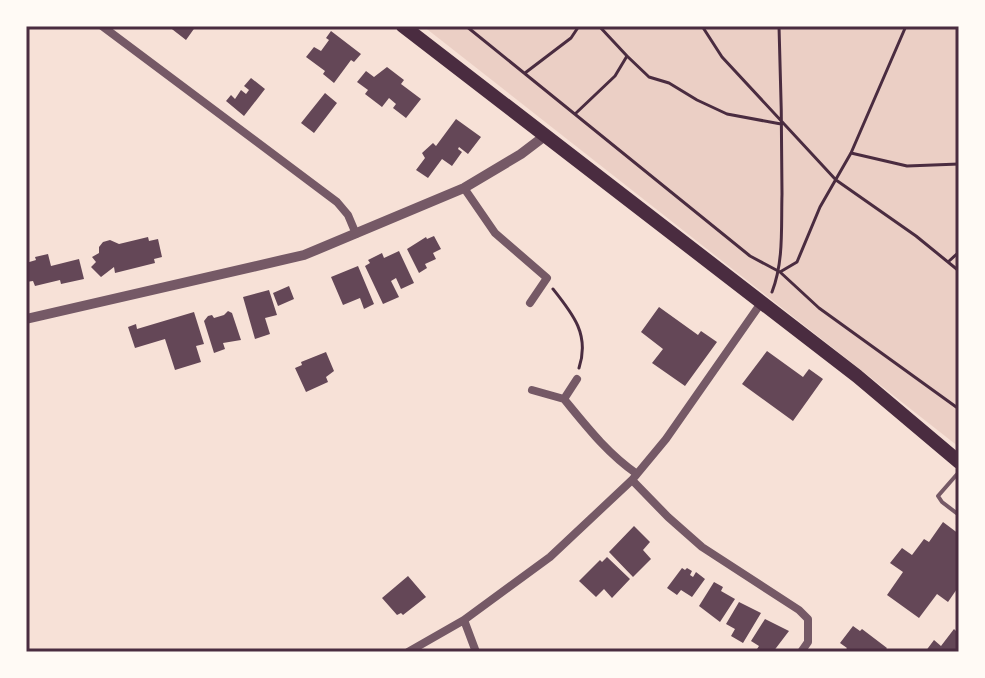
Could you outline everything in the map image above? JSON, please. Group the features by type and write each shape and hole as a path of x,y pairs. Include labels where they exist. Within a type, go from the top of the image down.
{"main road":[{"path":"403,26 857,376 959,462"}],"street":[{"path":"102,26 337,202 348,215 356,234"},
{"path":"26,319 304,255 464,188 546,135"},
{"path":"464,188 495,233 547,278 530,303"},
{"path":"408,652 464,620 550,557 635,477 763,305"},
{"path":"564,399 577,379"},
{"path":"532,390 564,399 668,517 702,547 799,610 808,619 808,642 801,652"},
{"path":"464,620 476,652"}],"lane":[{"path":"959,472 938,496 959,515"}],"path":[{"path":"466,26 750,256 780,272 819,308 959,409"},
{"path":"525,73 571,38 579,26"},
{"path":"599,26 649,77 669,83 727,114 782,124"},
{"path":"702,26 722,57 836,180 916,236 959,271"},
{"path":"763,305 780,272 782,124 779,26"},
{"path":"780,272 797,262 820,207 851,153 906,26"},
{"path":"575,114 615,76 627,56"},
{"path":"851,153 907,166 959,164"},
{"path":"948,262 959,252"},
{"path":"547,278 554,284 553,289 580,329 584,343 577,379"}],"shaded area":[{"path":"423,26 959,26 959,447"}],"building":[{"path":"168,26 196,26 186,40"},
{"path":"331,31 361,54 354,62 351,60 334,83 323,74 325,71 306,57 314,47 321,51"},
{"path":"387,67 404,80 401,84 421,99 406,118 393,108 396,104 389,98 382,107 365,94 368,90 357,82 366,71 374,77"},
{"path":"251,78 265,89 244,116 226,101 231,95 235,99 241,90 246,94 249,90 244,86"},
{"path":"325,93 337,103 314,133 301,123"},
{"path":"456,119 481,137 468,154 459,147 462,152 452,166 442,159 428,178 416,170 425,158 422,153 433,143 436,146"},
{"path":"434,236 441,249 433,253 436,259 425,264 427,268 419,273 407,249 426,237"},
{"path":"148,237 149,241 158,239 162,257 154,259 155,263 115,273 114,267 101,277 91,267 96,262 92,257 99,253 103,242 110,240 119,244"},
{"path":"399,251 414,283 401,289 396,278 391,281 399,297 383,304 365,266 370,263 368,260 382,253 384,258"},
{"path":"48,254 51,266 79,259 84,279 61,284 60,280 35,286 33,281 26,282 26,263"},
{"path":"358,266 374,304 364,309 360,298 343,305 331,277"},
{"path":"289,286 294,299 278,306 273,293"},
{"path":"269,290 277,315 265,318 270,334 255,339 243,297"},
{"path":"659,307 698,335 701,331 717,342 685,386 652,363 663,349 641,332"},
{"path":"228,311 232,313 241,340 223,343 225,349 214,353 204,321 208,316 214,318"},
{"path":"194,312 204,344 196,346 201,362 175,370 165,339 135,348 128,327 136,324 137,329"},
{"path":"767,351 803,377 809,369 823,379 793,421 742,384"},
{"path":"326,352 334,371 326,377 328,382 306,392 295,368 302,365 301,362"},
{"path":"943,522 959,534 959,586 948,602 937,594 919,618 887,595 903,572 890,563 902,548 912,555 924,539 929,542"},
{"path":"634,526 650,542 643,550 651,559 633,577 609,552"},
{"path":"607,557 630,579 612,598 604,589 596,597 579,581"},
{"path":"682,568 692,571 690,575 693,577 696,572 705,579 692,597 681,590 677,595 667,588"},
{"path":"408,576 426,597 403,615 397,615 382,598"},
{"path":"714,582 723,587 721,591 735,599 720,622 699,606"},
{"path":"739,602 761,613 743,643 731,636 735,629 726,624"},
{"path":"765,619 789,631 773,652 755,652 759,646 751,641"},
{"path":"853,626 887,648 884,652 844,652 847,648 840,643"},
{"path":"959,628 959,652 925,652 934,640 941,646 954,629"}]}
